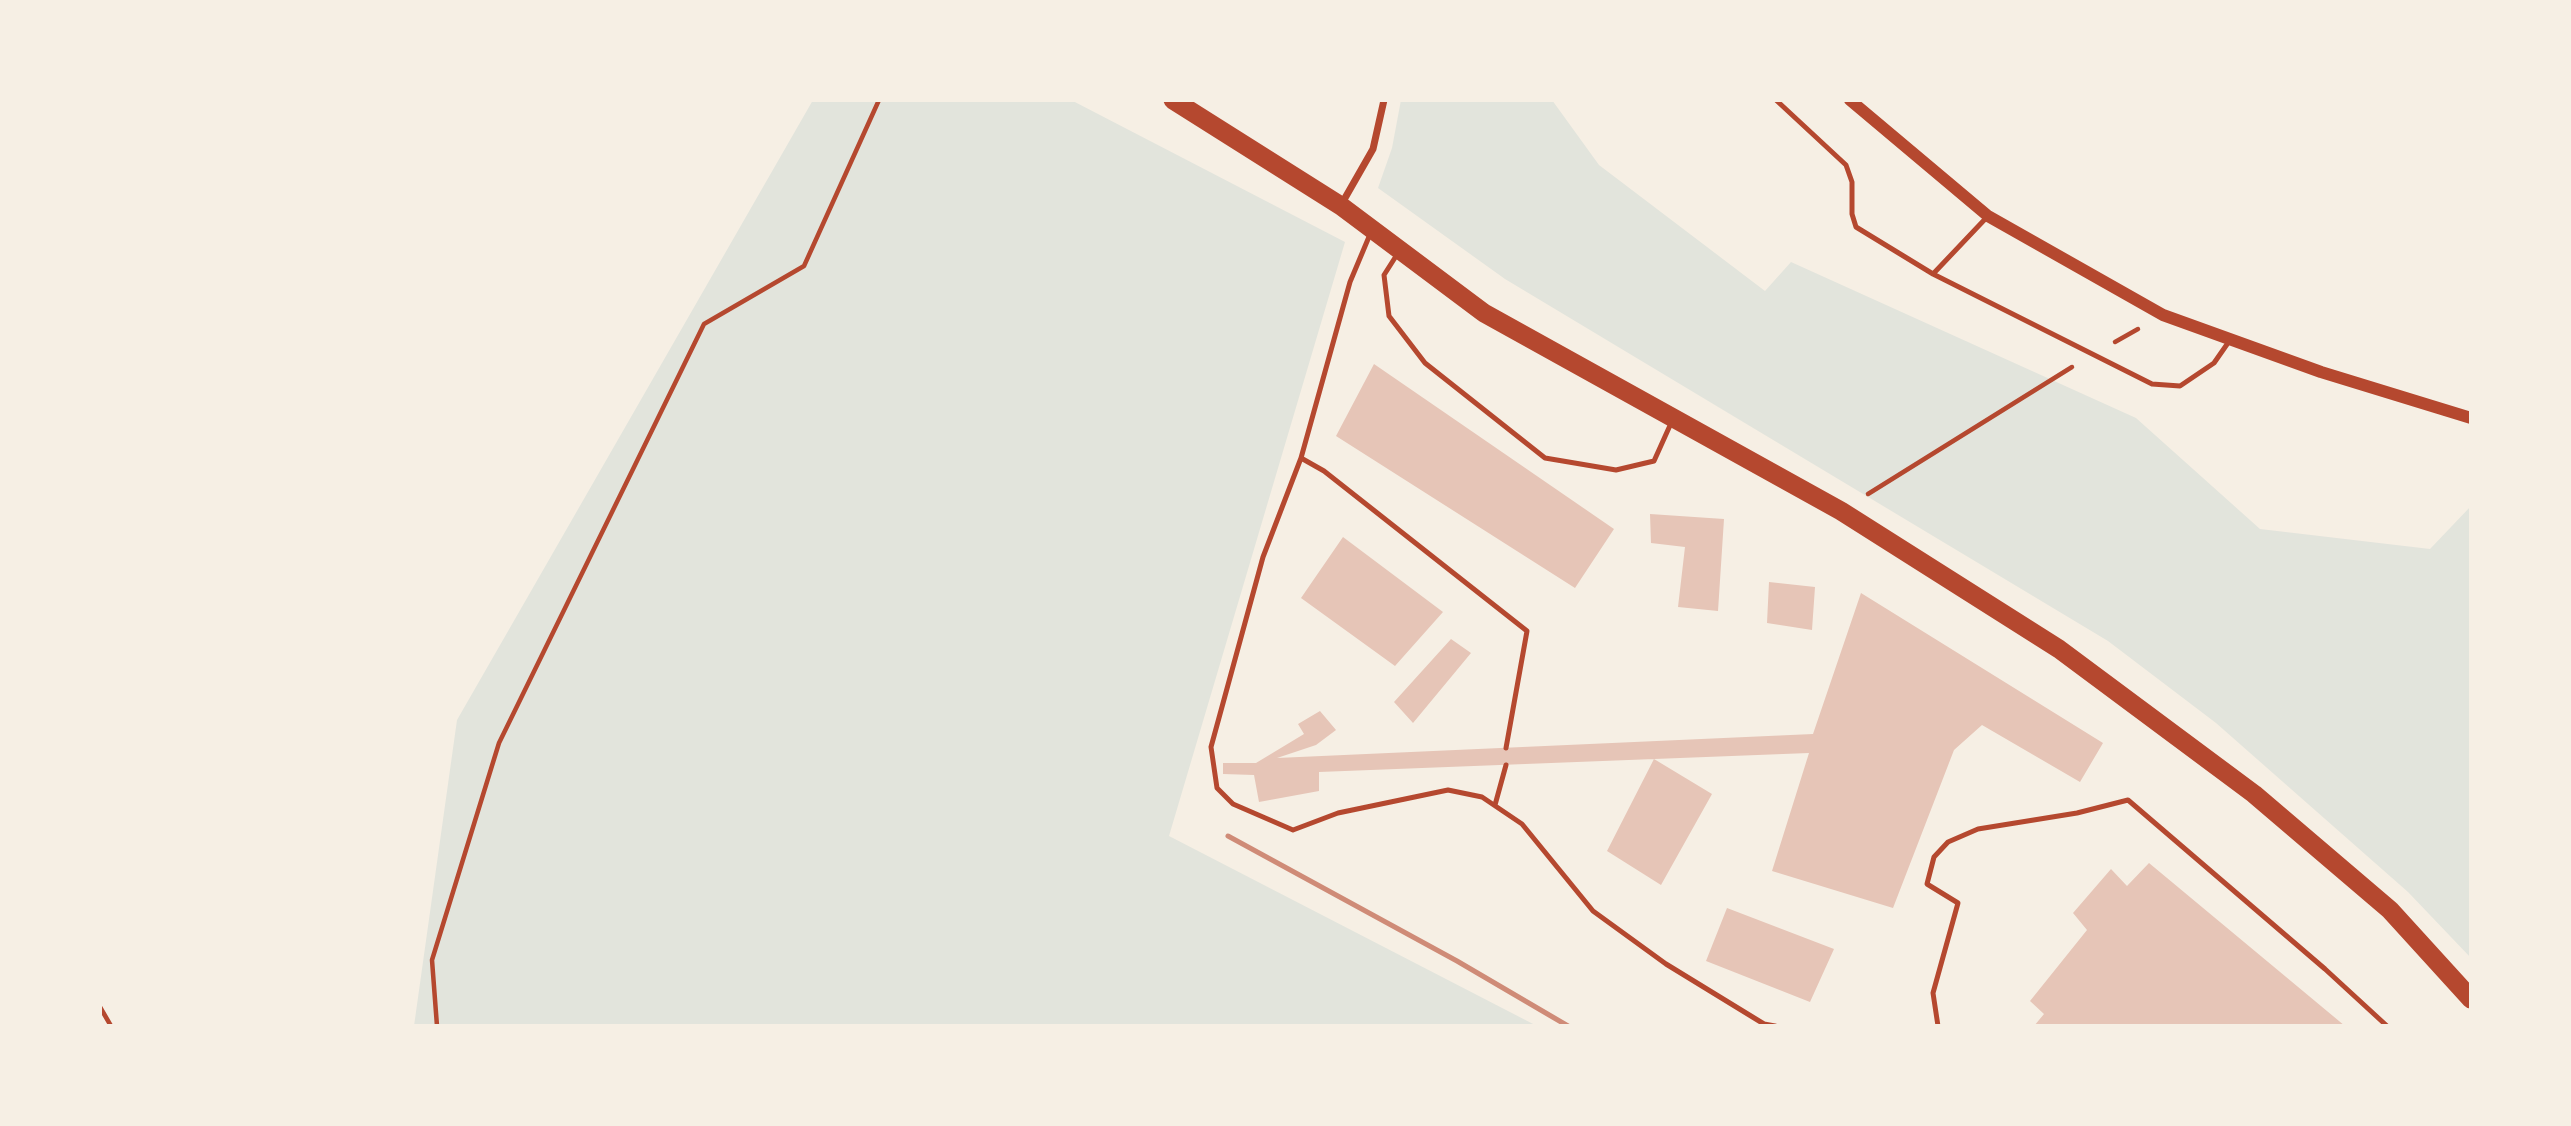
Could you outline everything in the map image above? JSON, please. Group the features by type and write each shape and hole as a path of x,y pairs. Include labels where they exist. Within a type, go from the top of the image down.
{"highway":[{"path":"1173,100 1341,206 1484,313 1840,511 2059,649 2254,794 2390,910 2471,999"}],"street":[{"path":"1341,206 1373,149 1384,100"},
{"path":"1850,100 1988,216 2163,316 2321,372 2471,418"}],"lane":[{"path":"1776,100 1846,165 1852,183 1852,214 1856,228 1933,274 2152,384 2180,386 2214,363 2230,340"},
{"path":"1933,274 1988,216"},
{"path":"1372,229 1350,282 1301,458 1263,556 1214,734 1212,769 1217,788 1233,804 1293,830 1338,813 1448,790 1482,797 1521,824 1593,911 1666,964 1764,1024 1775,1026"},
{"path":"1399,250 1384,275 1389,316 1425,363 1545,458 1616,470 1654,461 1673,418"},
{"path":"1301,458 1324,471 1527,631 1506,748"},
{"path":"1495,806 1506,765"},
{"path":"1938,1026 1933,993 1958,903 1927,884 1934,857 1948,842 1978,829 2077,813 2128,800 2325,969 2387,1026"}],"path":[{"path":"437,1026 432,960 499,743 704,324 804,266 879,100"},
{"path":"1840,511 2093,354 2163,316"},
{"path":"100,1007 111,1026"}],"shaded area":[{"path":"813,100 1071,100 1345,242 1169,836 1537,1026 414,1026 457,720"},
{"path":"1401,100 1552,100 1599,165 1765,291 1791,262 2136,418 2260,529 2430,549 2471,506 2471,958 2408,892 2216,723 2108,641 1505,279 1378,188 1392,148"}],"building":[{"path":"1374,364 1614,529 1575,588 1336,436"},
{"path":"1650,514 1724,519 1718,611 1678,607 1685,547 1651,543"},
{"path":"1343,537 1443,612 1395,666 1301,598"},
{"path":"1769,582 1815,587 1812,630 1767,623"},
{"path":"1861,593 2103,743 2080,782 1982,725 1954,750 1893,908 1772,871 1809,753 1319,772 1319,791 1259,802 1254,775 1223,774 1223,763 1256,763 1304,734 1298,724 1320,711 1336,730 1316,745 1277,758 1813,734"},
{"path":"1451,639 1471,653 1413,723 1394,702"},
{"path":"1654,759 1712,794 1661,885 1607,851"},
{"path":"2149,863 2345,1026 2034,1026 2044,1014 2030,1001 2087,930 2073,913 2111,869 2127,886"},
{"path":"1727,908 1834,949 1810,1002 1706,961"}],"railway":[{"path":"1228,836 1457,961 1568,1026"}]}
